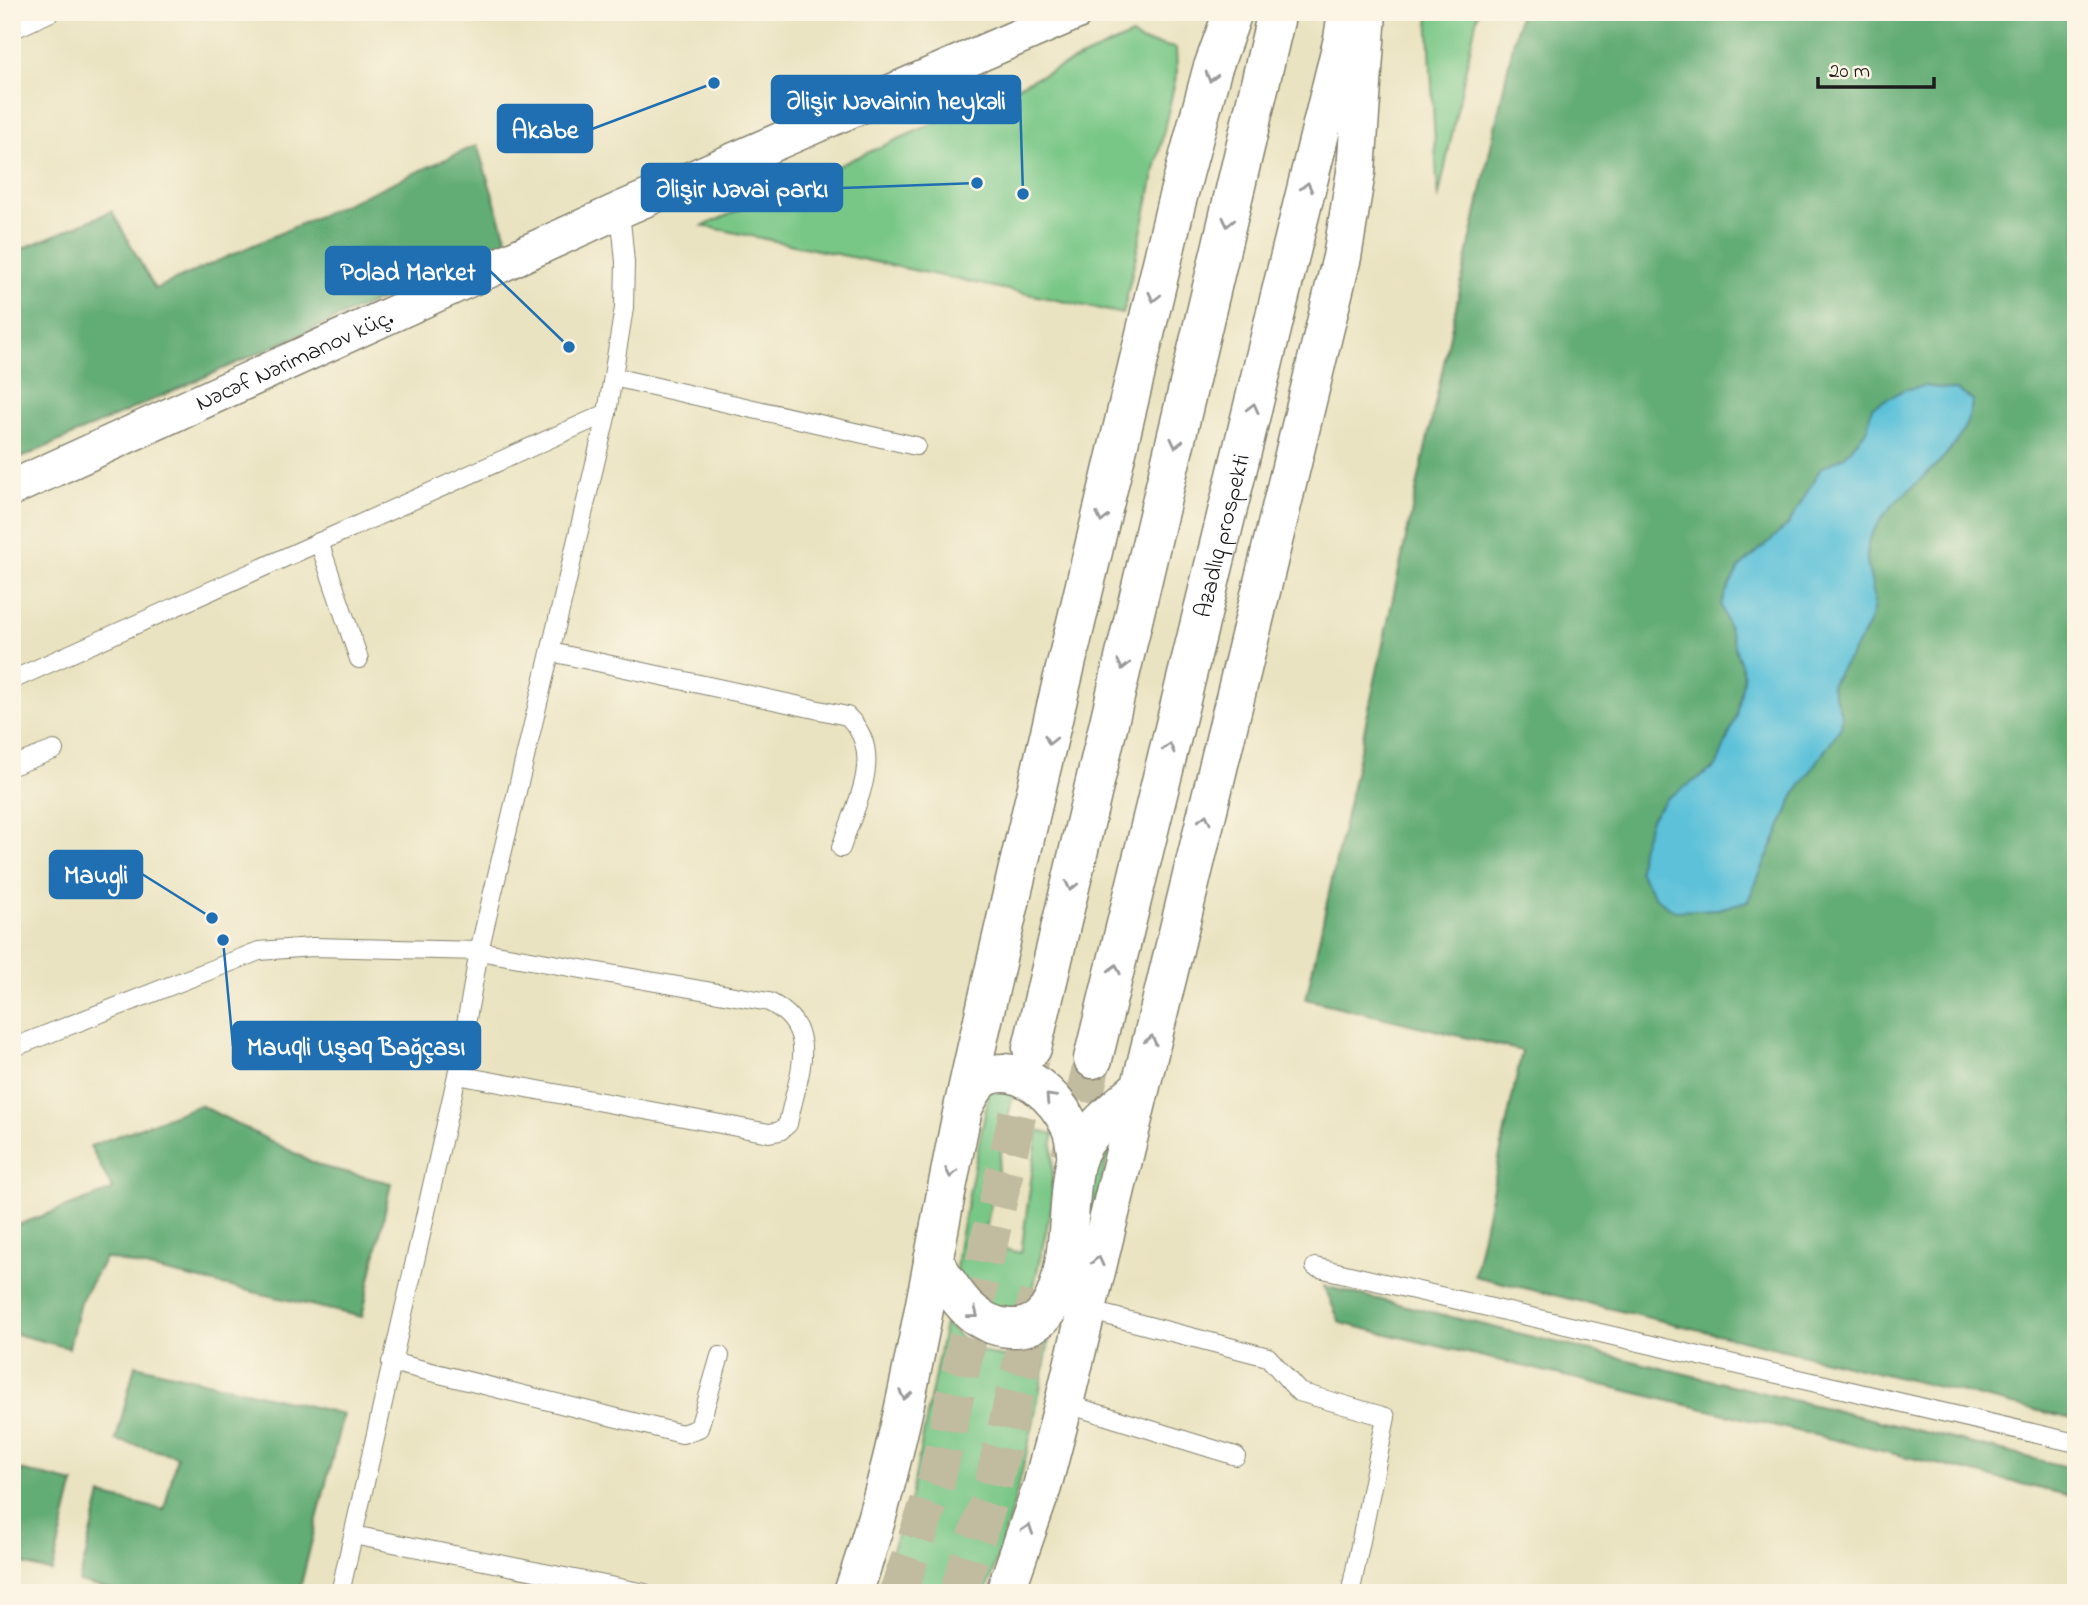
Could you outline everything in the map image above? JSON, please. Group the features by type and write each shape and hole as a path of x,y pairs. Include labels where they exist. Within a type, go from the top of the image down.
{"main road":[{"path":"853,1593 871,1541 888,1474 964,1106 1175,204 1212,70 1233,12"},
{"path":"1032,1048 1278,12"},
{"name":"Azadlıq prospekti","path":"1093,1059 1343,39 1347,12"},
{"path":"933,1260 966,1308 998,1328 1019,1329 1036,1322 1049,1310 1073,1299 1139,1088 1342,257 1356,172 1367,12"},
{"path":"964,1106 976,1085 987,1077 1002,1073 1025,1079 1045,1091 1066,1119 1072,1129 1076,1158 1073,1299 1064,1403 1042,1487 1004,1593"},
{"path":"1076,1158 1102,1121 1139,1088"}],"street":[{"name":"Nəcəf Nərimanov küç.","path":"12,488 620,210 1076,12"}],"lane":[{"path":"12,30 51,12"},
{"path":"340,1593 457,1075 479,951 607,412 624,307 625,262 620,210"},
{"path":"613,377 916,446"},
{"path":"12,680 607,412"},
{"path":"319,542 359,659"},
{"path":"551,652 847,716 859,727 867,744 869,760 841,848"},
{"path":"12,766 54,750"},
{"path":"12,1048 259,951 313,947 479,951 769,1002 797,1024 804,1040 788,1124 780,1131 769,1133 457,1075"},
{"path":"1315,1267 2076,1443"},
{"path":"1073,1299 1268,1357 1299,1392 1386,1417 1352,1585"},
{"path":"391,1362 682,1434 699,1428 720,1356"},
{"path":"1064,1403 1236,1456"},
{"path":"353,1535 645,1593"}],"green space":[{"path":"1428,12 1478,12 1438,200"},
{"path":"1520,12 2076,12 2076,1420 1474,1276 1522,1051 1306,999"},
{"path":"1132,35 1140,41 1176,48 1177,72 1123,314 703,226"},
{"path":"477,145 508,243 12,462 12,253 112,211 155,289"},
{"path":"990,1089 1013,1093 983,1244 1021,1253 1038,1130 1053,1134 1052,1205 1032,1294 1022,1304 1010,1308 983,1305 956,1270"},
{"path":"200,1105 320,1166 391,1183 362,1317 105,1258 80,1302 69,1348 12,1333 12,1227 113,1190 90,1146"},
{"path":"1111,1144 1081,1260 1091,1158"},
{"path":"1324,1286 2076,1469 2076,1497 1340,1323"},
{"path":"945,1323 971,1345 991,1355 1002,1357 1028,1353 1049,1340 1023,1468 985,1593 876,1593 911,1497"},
{"path":"135,1365 343,1414 299,1593 122,1593 79,1582 101,1495 164,1510 177,1456 116,1440"},
{"path":"12,1468 74,1483 52,1572 12,1561"}],"water":[{"path":"1924,386 1956,390 1973,400 1966,424 1955,444 1894,504 1869,540 1867,561 1874,599 1873,610 1865,633 1831,685 1842,716 1841,727 1795,794 1748,901 1718,909 1675,911 1655,897 1639,871 1641,849 1651,819 1666,799 1716,767 1737,715 1744,674 1721,605 1726,592 1739,568 1788,525 1821,468 1845,456 1867,429 1872,407 1903,390"}],"tunnel":[{"path":"898,1593 936,1482 1032,1048"},
{"path":"1070,1157 1093,1059"},
{"path":"958,1593 990,1498 1038,1294"}],"place":[{"name":"Akabe","path":"714,83"},
{"name":"Əlişir Nəvai parkı","path":"977,183"},
{"name":"Əlişir Nəvainin heykəli","path":"1023,194"},
{"name":"Polad Market","path":"569,347"},
{"name":"Maugli","path":"212,918"},
{"name":"Mauqli Uşaq Bağçası","path":"223,940"}]}
